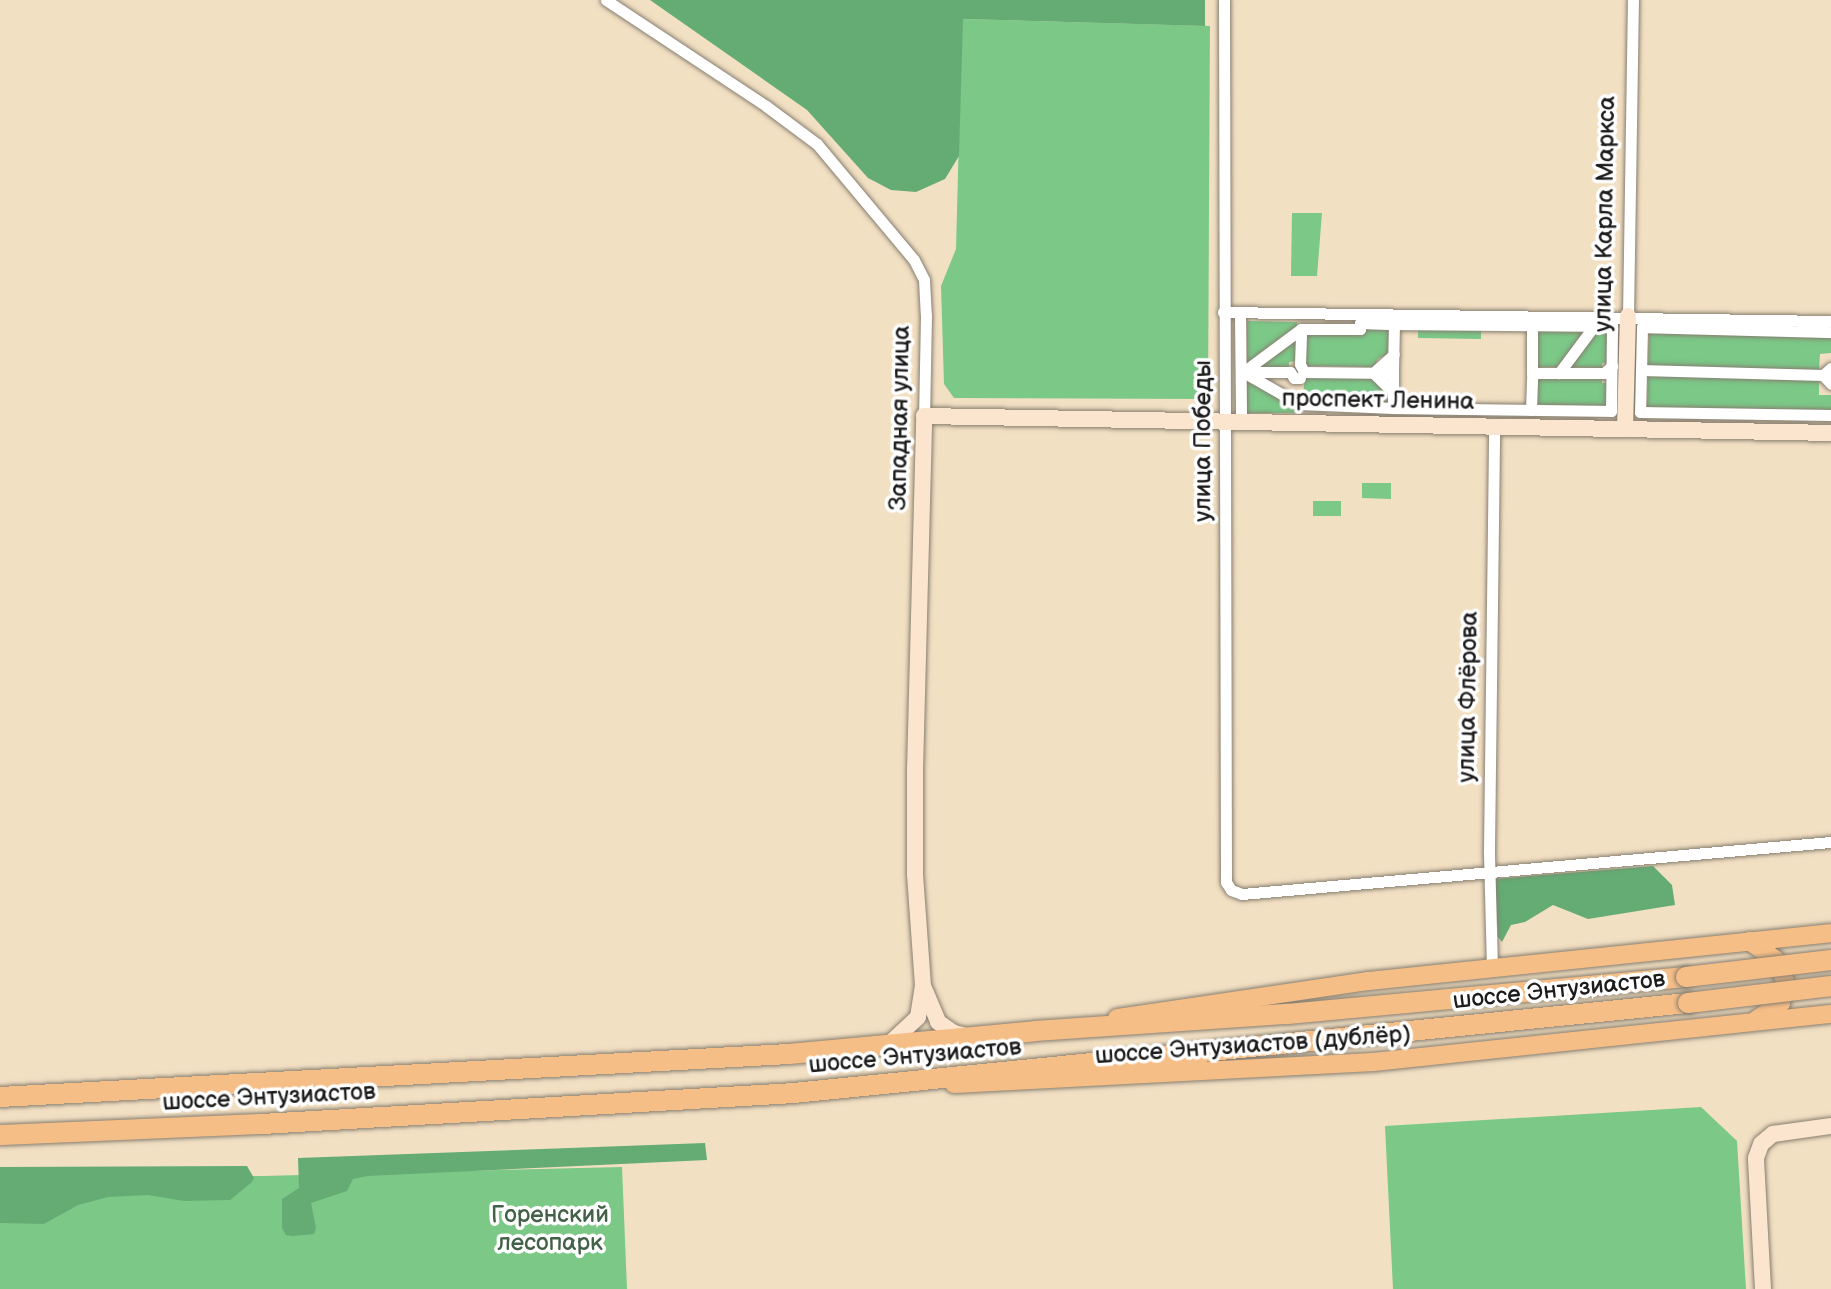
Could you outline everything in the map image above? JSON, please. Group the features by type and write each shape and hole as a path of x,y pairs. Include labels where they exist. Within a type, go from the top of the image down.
{"highway":[{"name":"шоссе Энтузиастов","path":"0,1097 380,1078 888,1045 1035,1031 1287,1014 1686,977 1831,960"},
{"name":"шоссе Энтузиастов","path":"0,1135 654,1103 915,1083 1831,986"}],"main road":[{"name":"шоссе Энтузиастов (дублёр)","path":"1035,1031 1276,992 1831,933"},
{"path":"1747,1022 1781,1003 1785,988 1776,960 1749,941"},
{"name":"шоссе Энтузиастов (дублёр)","path":"915,1083 1040,1082 1358,1063 1831,1014"}],"street":[{"name":"Западная улица","path":"606,0 766,106 817,144 914,260 924,280 924,416 915,770 915,874 923,986 918,1017 888,1045"},
{"name":"улица Победы","path":"1224,0 1223,312 1233,417 1226,882 1231,890 1242,894 1489,871"},
{"name":"улица Карла Маркса","path":"1625,429 1633,0"},
{"path":"1223,312 1831,321"},
{"path":"1233,417 1242,372 1240,317"},
{"path":"1360,323 1612,326 1609,373 1611,411 1299,404 1242,372 1301,329 1360,329 1360,323"},
{"path":"1393,408 1394,324"},
{"path":"1531,410 1532,325"},
{"path":"1559,373 1594,326"},
{"path":"1831,332 1642,327 1640,412 1831,415"},
{"path":"1299,404 1301,329"},
{"path":"1373,373 1394,354"},
{"path":"1641,370 1828,376"},
{"path":"1242,372 1393,373"},
{"path":"1373,373 1393,392"},
{"path":"1532,373 1609,373"},
{"name":"проспект Ленина","path":"924,416 1233,417 1831,433"},
{"name":"улица Флёрова","path":"1492,968 1489,871 1494,426"},
{"path":"1489,871 1831,842"},
{"name":"Западная улица","path":"923,986 938,1022 954,1033 970,1037"},
{"path":"1763,1289 1756,1158 1761,1144 1773,1134 1831,1126"}],"green space":[{"path":"650,0 1205,0 1205,26 963,19 959,156 945,179 916,192 891,190 868,178 807,110"},
{"path":"962,19 1210,26 1208,399 954,398 944,384 941,286 956,249"},
{"path":"1292,213 1322,213 1317,276 1291,276"},
{"path":"1247,321 1297,322 1297,329 1247,366"},
{"path":"1389,326 1388,354 1378,359 1374,367 1306,366 1303,331"},
{"path":"1418,328 1481,329 1481,339 1418,338"},
{"path":"1534,331 1586,332 1559,367 1534,367"},
{"path":"1649,331 1831,335 1831,353 1820,354 1819,370 1648,366"},
{"path":"1595,332 1609,332 1608,363 1602,363 1602,368 1568,367"},
{"path":"1297,335 1296,361 1289,362 1289,367 1255,367"},
{"path":"1648,375 1819,378 1819,395 1831,395 1831,414 1647,410"},
{"path":"1534,376 1602,378 1602,383 1608,383 1607,408 1534,407"},
{"path":"1247,378 1295,406 1295,413 1246,413"},
{"path":"1305,378 1374,378 1379,387 1388,391 1387,408 1350,401 1302,400"},
{"path":"1362,483 1391,483 1391,499 1362,498"},
{"path":"1313,501 1341,501 1341,516 1313,516"},
{"path":"1653,866 1672,885 1675,905 1588,919 1553,905 1525,922 1511,925 1502,942 1498,937 1495,879"},
{"path":"1701,1107 1737,1141 1746,1289 1393,1289 1385,1126"},
{"path":"705,1143 707,1160 367,1176 353,1179 347,1191 311,1203 316,1228 314,1234 286,1235 282,1228 282,1199 299,1188 298,1158"},
{"path":"247,1166 254,1178 252,1182 230,1200 184,1201 148,1195 108,1197 78,1205 44,1224 0,1223 0,1167"},
{"name":"Горенский лесопарк","path":"622,1167 627,1289 0,1289 0,1177 262,1176"}]}
